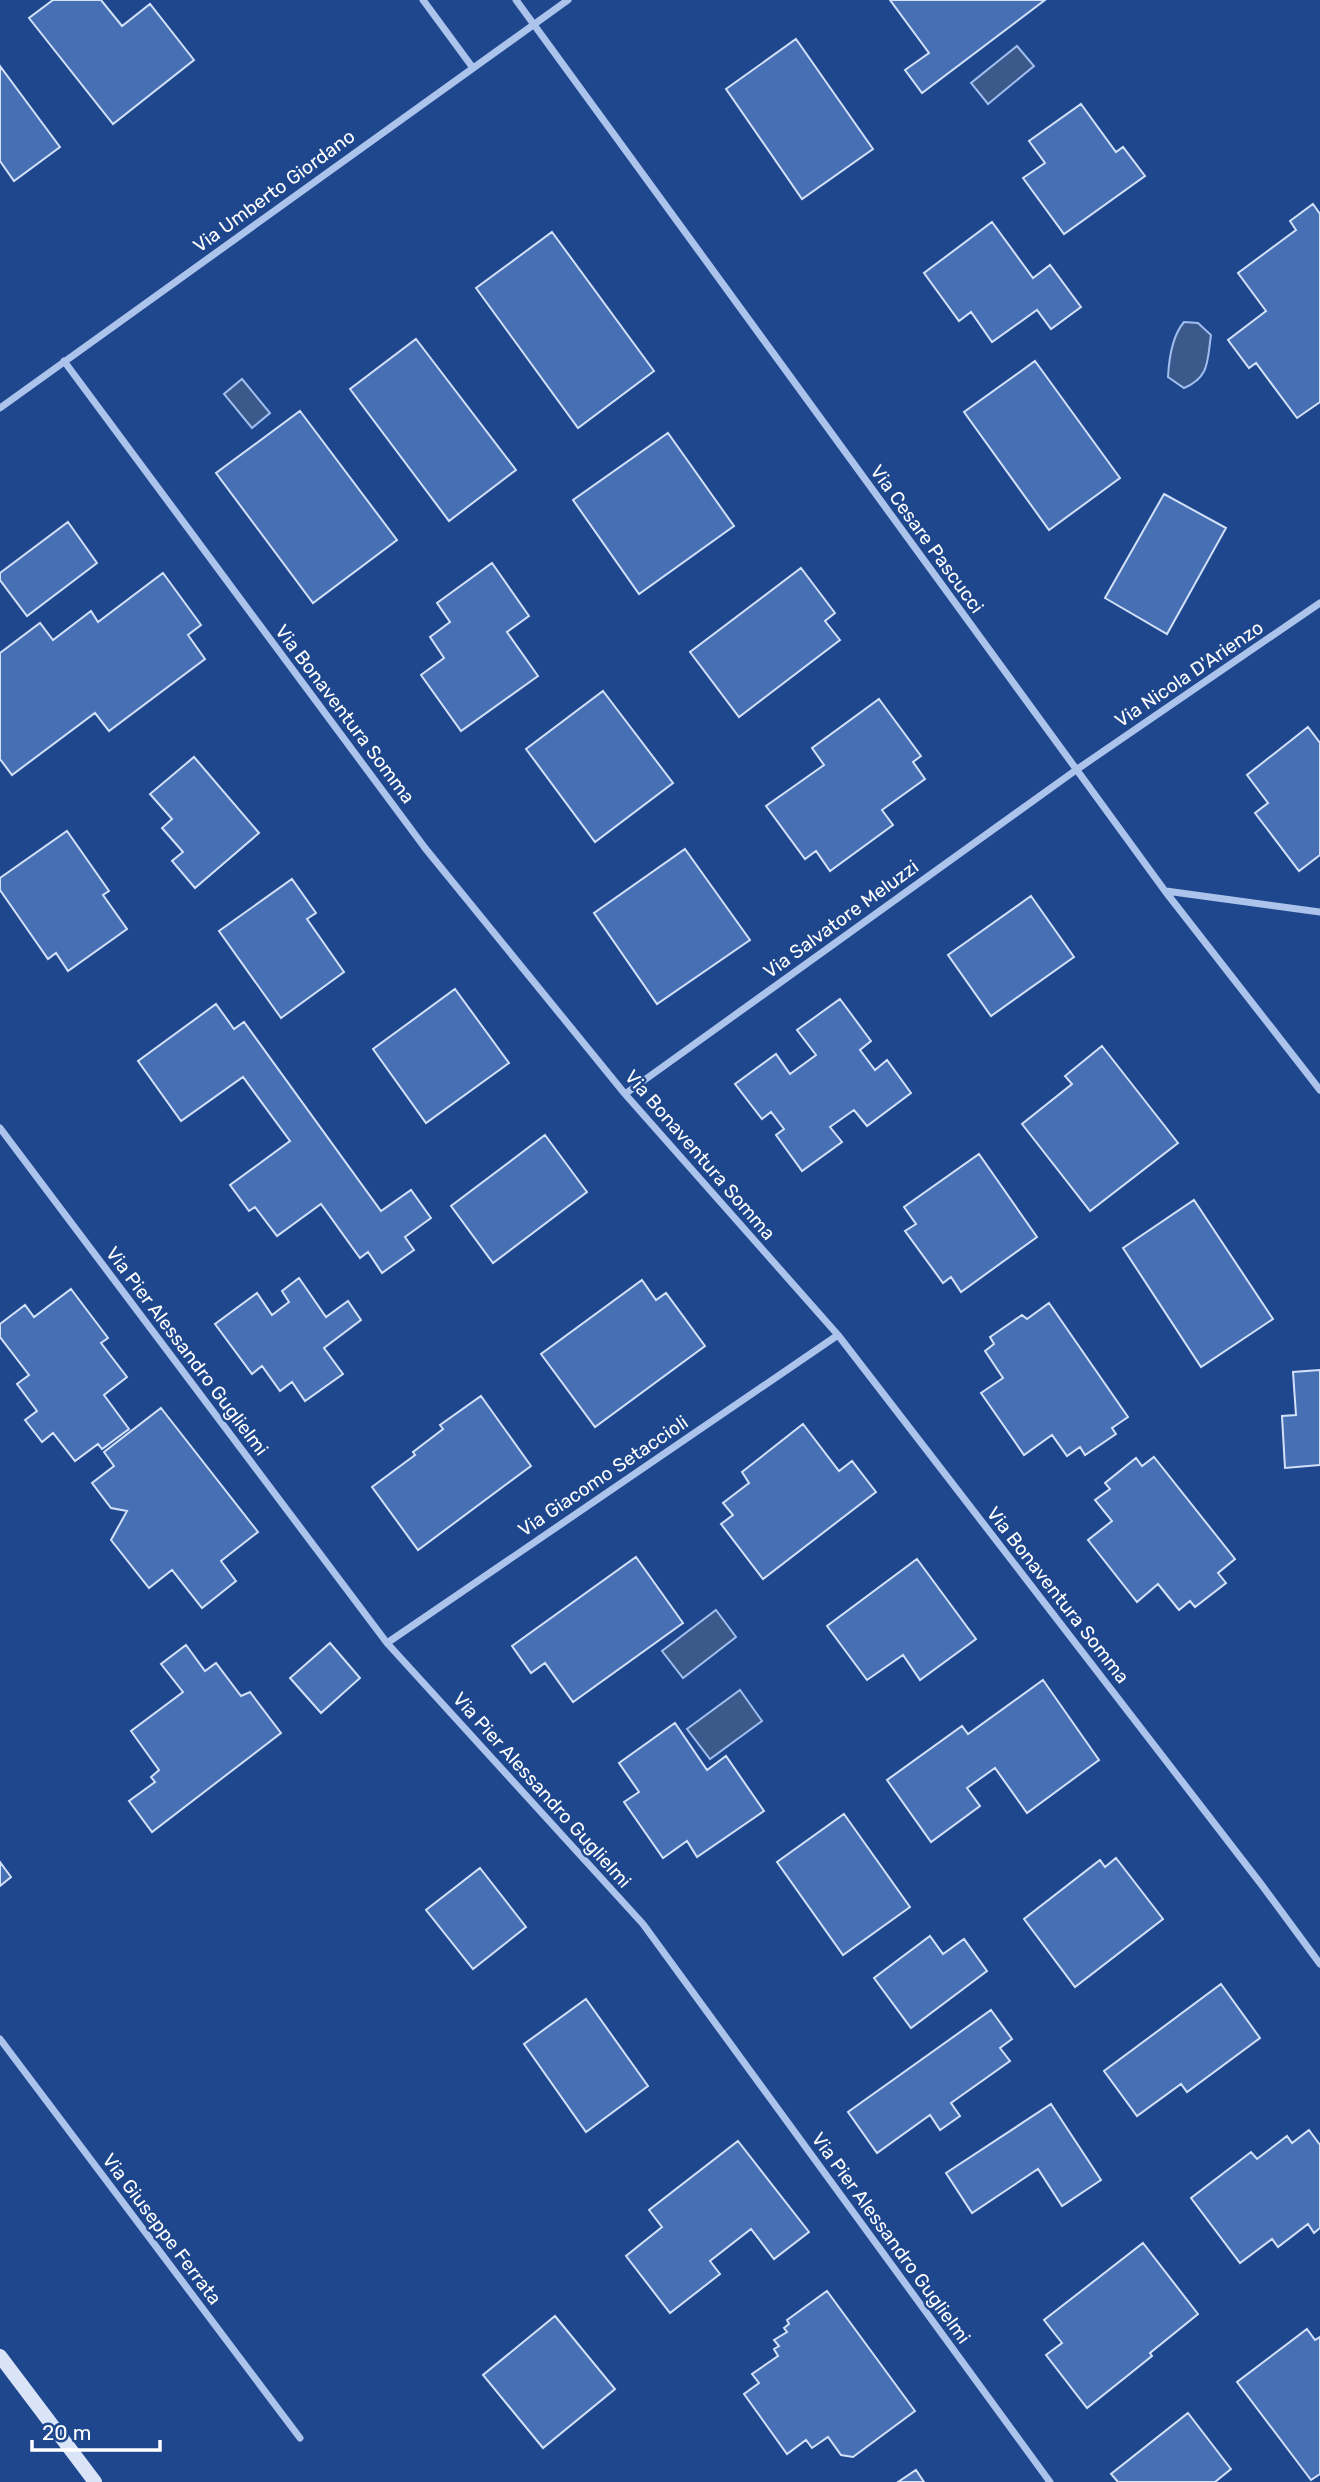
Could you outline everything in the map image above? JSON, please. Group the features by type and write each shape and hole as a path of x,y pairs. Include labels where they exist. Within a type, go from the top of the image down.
{"street":[{"path":"424,0 473,68"},
{"name":"Via Cesare Pascucci","path":"516,0 1165,891 1320,1090"},
{"name":"Via Umberto Giordano","path":"0,408 568,0"},
{"name":"Via Bonaventura Somma","path":"64,361 425,848 625,1094 838,1335 1253,1873 1320,1964"},
{"name":"Via Nicola D'Arienzo","path":"1076,770 1320,603"},
{"name":"Via Salvatore Meluzzi","path":"625,1094 1076,770"},
{"path":"1165,891 1320,912"},
{"name":"Via Pier Alessandro Guglielmi","path":"0,1128 387,1643 643,1924 1050,2482"},
{"name":"Via Giacomo Setaccioli","path":"387,1643 838,1335"},
{"name":"Via Giuseppe Ferrata","path":"0,2039 300,2438"},
{"path":"0,2356 95,2482"}],"water":[{"path":"1017,46 1034,66 988,104 971,83"},
{"path":"1184,322 1198,323 1211,335 1208,360 1203,373 1199,379 1184,388 1168,377 1174,341"},
{"path":"242,379 270,413 252,428 224,394"},
{"path":"716,1610 736,1637 683,1678 662,1651"},
{"path":"740,1690 762,1721 710,1759 687,1729"}],"building":[{"path":"53,0 101,0 122,26 150,4 194,60 113,124 29,18"},
{"path":"890,0 1045,0 922,93 905,70 929,53"},
{"path":"796,39 873,149 802,199 726,89"},
{"path":"0,66 60,147 14,181 0,161"},
{"path":"1081,104 1116,152 1123,147 1145,176 1064,234 1023,178 1045,163 1029,141"},
{"path":"1313,204 1320,214 1320,402 1297,418 1256,363 1249,368 1228,340 1266,311 1238,273 1296,230 1290,221"},
{"path":"992,222 1033,278 1050,265 1081,307 1051,329 1037,310 992,342 971,312 959,321 924,273"},
{"path":"552,232 654,371 578,428 476,288"},
{"path":"416,339 516,470 449,521 350,389"},
{"path":"1035,361 1120,478 1049,530 964,412"},
{"path":"300,411 397,540 313,603 216,473"},
{"path":"668,433 734,526 639,594 573,500"},
{"path":"1164,494 1226,528 1167,634 1105,598"},
{"path":"68,522 97,563 27,616 0,580 0,573"},
{"path":"492,563 529,616 507,632 538,676 461,731 421,675 444,658 430,637 450,622 437,603"},
{"path":"801,568 835,613 825,621 840,640 739,717 690,652"},
{"path":"163,573 201,625 188,635 205,659 109,731 95,713 12,775 0,759 0,653 40,623 53,640 91,611 98,622"},
{"path":"603,691 673,783 595,842 526,749"},
{"path":"879,699 921,756 913,762 925,779 882,810 893,825 830,871 816,851 805,859 766,806 824,765 812,748"},
{"path":"1308,727 1320,743 1320,855 1299,871 1255,813 1268,803 1247,775"},
{"path":"194,757 259,833 195,888 172,861 183,852 162,828 172,819 150,794"},
{"path":"67,831 109,891 103,895 127,929 68,971 56,953 48,959 0,890 0,878"},
{"path":"685,849 750,940 657,1004 594,913"},
{"path":"292,879 316,913 307,919 344,972 281,1018 219,931"},
{"path":"1031,896 1074,957 991,1016 948,955"},
{"path":"455,989 509,1063 426,1123 373,1049"},
{"path":"840,999 871,1041 860,1050 875,1070 887,1060 911,1093 867,1126 854,1110 830,1127 842,1142 802,1171 776,1135 784,1129 771,1112 762,1119 735,1084 776,1054 790,1074 816,1055 797,1030"},
{"path":"216,1004 234,1029 244,1022 381,1211 411,1190 431,1218 405,1237 414,1250 382,1273 368,1252 360,1258 321,1204 277,1236 255,1207 249,1211 230,1185 290,1141 243,1077 181,1121 138,1061"},
{"path":"1102,1046 1178,1143 1090,1211 1022,1124 1072,1084 1065,1076"},
{"path":"545,1135 587,1192 493,1263 451,1206"},
{"path":"979,1154 1037,1237 961,1292 951,1277 943,1283 905,1231 916,1224 904,1207"},
{"path":"1194,1200 1273,1319 1201,1367 1123,1248"},
{"path":"299,1278 326,1317 348,1301 361,1320 324,1348 343,1374 305,1401 292,1382 280,1391 262,1366 252,1374 215,1324 257,1293 272,1315 289,1302 282,1291"},
{"path":"642,1280 656,1300 666,1293 705,1346 595,1427 541,1354"},
{"path":"71,1289 108,1338 101,1343 127,1377 104,1395 129,1429 102,1449 98,1444 75,1461 53,1433 42,1442 25,1420 37,1411 17,1384 29,1375 0,1337 0,1324 25,1305 34,1317"},
{"path":"1049,1303 1128,1417 1112,1428 1116,1434 1085,1455 1080,1447 1067,1456 1052,1435 1024,1455 981,1393 1003,1378 985,1351 994,1344 990,1337 1022,1315 1027,1319"},
{"path":"1320,1370 1320,1465 1285,1468 1282,1416 1296,1415 1293,1372"},
{"path":"481,1396 531,1466 418,1550 372,1487 415,1455 413,1452 443,1429 440,1425"},
{"path":"161,1408 258,1532 221,1561 236,1581 202,1608 172,1570 149,1588 111,1540 127,1511 111,1508 92,1483 114,1466 104,1452"},
{"path":"803,1424 839,1471 852,1461 876,1492 763,1579 721,1524 733,1515 723,1503 749,1483 742,1472"},
{"path":"1154,1457 1235,1559 1218,1573 1226,1583 1195,1607 1190,1601 1179,1610 1158,1584 1137,1602 1088,1540 1112,1521 1095,1500 1110,1489 1105,1483 1136,1458 1142,1466"},
{"path":"636,1557 683,1623 573,1702 545,1663 531,1673 512,1646"},
{"path":"917,1559 976,1639 920,1680 903,1655 867,1680 827,1626"},
{"path":"330,1643 360,1678 321,1713 290,1678"},
{"path":"186,1645 205,1671 216,1663 241,1696 250,1692 281,1733 152,1832 129,1801 155,1782 151,1777 159,1770 131,1731 183,1692 161,1664"},
{"path":"1043,1680 1099,1760 1027,1813 995,1768 967,1788 980,1806 931,1842 887,1780 962,1726 968,1734"},
{"path":"675,1723 707,1770 726,1756 764,1811 697,1857 687,1841 663,1858 624,1802 639,1792 619,1763"},
{"path":"844,1814 910,1907 843,1955 777,1862"},
{"path":"1116,1858 1163,1919 1075,1987 1024,1919 1100,1860 1105,1867"},
{"path":"0,1862 11,1877 0,1886"},
{"path":"480,1868 526,1927 473,1969 426,1910"},
{"path":"930,1936 943,1954 964,1939 987,1971 911,2028 874,1978"},
{"path":"1221,1984 1260,2038 1187,2092 1181,2084 1137,2116 1104,2071"},
{"path":"586,1999 648,2086 586,2132 524,2044"},
{"path":"991,2010 1012,2039 1000,2048 1010,2061 951,2103 960,2116 940,2130 930,2115 877,2153 848,2112"},
{"path":"1051,2104 1101,2180 1062,2206 1038,2169 972,2213 946,2173"},
{"path":"1309,2130 1320,2145 1320,2228 1314,2233 1308,2224 1278,2247 1272,2239 1240,2263 1191,2198 1251,2152 1257,2159 1287,2136 1292,2143"},
{"path":"738,2141 809,2232 774,2259 751,2229 710,2261 720,2274 670,2313 626,2256 662,2227 649,2210"},
{"path":"1143,2243 1198,2314 1150,2353 1152,2356 1087,2408 1046,2355 1062,2343 1044,2320"},
{"path":"827,2291 915,2411 853,2457 841,2455 828,2437 812,2448 806,2440 787,2454 744,2394 759,2383 752,2374 778,2356 774,2349 779,2346 774,2340 787,2332 784,2328 789,2324 787,2320"},
{"path":"555,2316 615,2389 543,2448 483,2375"},
{"path":"1307,2329 1315,2340 1320,2337 1320,2474 1311,2480 1237,2382"},
{"path":"1188,2413 1231,2469 1215,2482 1118,2482 1111,2474"},
{"path":"916,2470 924,2482 898,2482"}]}
